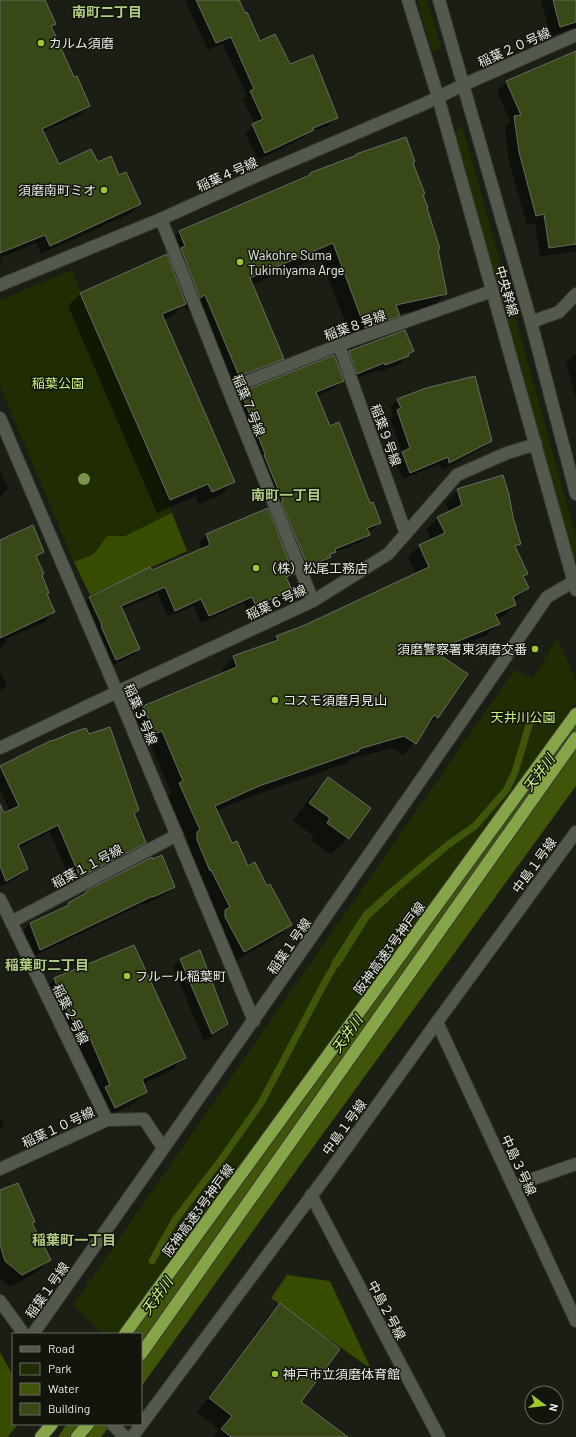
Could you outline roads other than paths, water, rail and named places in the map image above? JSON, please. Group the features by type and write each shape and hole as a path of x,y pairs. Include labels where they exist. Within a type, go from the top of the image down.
{"highway":[{"name":"阪神高速3号神戸線","path":"126,1333 576,714"},
{"path":"142,1353 576,738"},
{"path":"41,1437 51,1425"},
{"path":"77,1437 87,1425"}],"street":[{"name":"中央幹線","path":"408,0 438,97 575,586"},
{"name":"中央幹線","path":"438,0 531,322 576,494"},
{"name":"稲葉２０号線","path":"463,85 576,35"},
{"name":"稲葉４号線","path":"0,285 161,219 463,85"},
{"name":"稲葉７号線","path":"161,219 314,601"},
{"name":"稲葉８号線","path":"228,389 339,345 492,291"},
{"path":"531,322 559,312 576,294"},
{"name":"稲葉９号線","path":"339,345 406,534"},
{"name":"稲葉３号線","path":"0,418 117,692 254,1021"},
{"name":"稲葉６号線","path":"0,748 314,601 388,554 456,475 507,453 536,444"},
{"name":"稲葉１号線","path":"35,1333 163,1148 254,1021 547,597 575,586"},
{"name":"中島１号線","path":"142,1408 327,1175 576,832"},
{"name":"稲葉１１号線","path":"11,922 177,835"},
{"name":"稲葉２号線","path":"0,899 107,1120"},
{"name":"中島３号線","path":"437,1022 576,1320"},
{"name":"稲葉１０号線","path":"0,1169 107,1120 144,1119 163,1148"},
{"path":"513,1186 576,1164"},
{"name":"中島２号線","path":"311,1195 439,1437"},
{"path":"0,1301 23,1333"},
{"name":"中島１号線","path":"122,1433 128,1425"}],"water":[{"name":"天井川","path":"576,706 576,786 142,1386 142,1333 131,1333"},
{"path":"393,886 398,892 369,919 339,967 331,963 363,913"},
{"path":"66,1425 110,1425 101,1437 58,1437"}],"waterway":[{"path":"388,895 449,844 475,826 507,789 515,772 529,725"},
{"path":"152,1261 175,1220 223,1157 261,1103 339,958"}],"place":[{"name":"カルム須磨","path":"41,43"},
{"name":"須磨南町ミオ","path":"104,190"},
{"name":"Wakohre Suma Tukimiyama Arge","path":"240,262"},
{"name":"（株）松尾工務店","path":"256,568"},
{"name":"須磨警察署東須磨交番","path":"535,649"},
{"name":"コスモ須磨月見山","path":"275,700"},
{"name":"フルール稲葉町","path":"127,976"},
{"name":"神戸市立須磨体育館","path":"275,1374"}],"district":[{"name":"南町二丁目","path":"107,12"},
{"name":"南町一丁目","path":"286,495"},
{"name":"稲葉町二丁目","path":"47,965"},
{"name":"稲葉町一丁目","path":"74,1240"}],"park label":[{"name":"稲葉公園","path":"58,383"},
{"name":"天井川公園","path":"523,717"}]}
